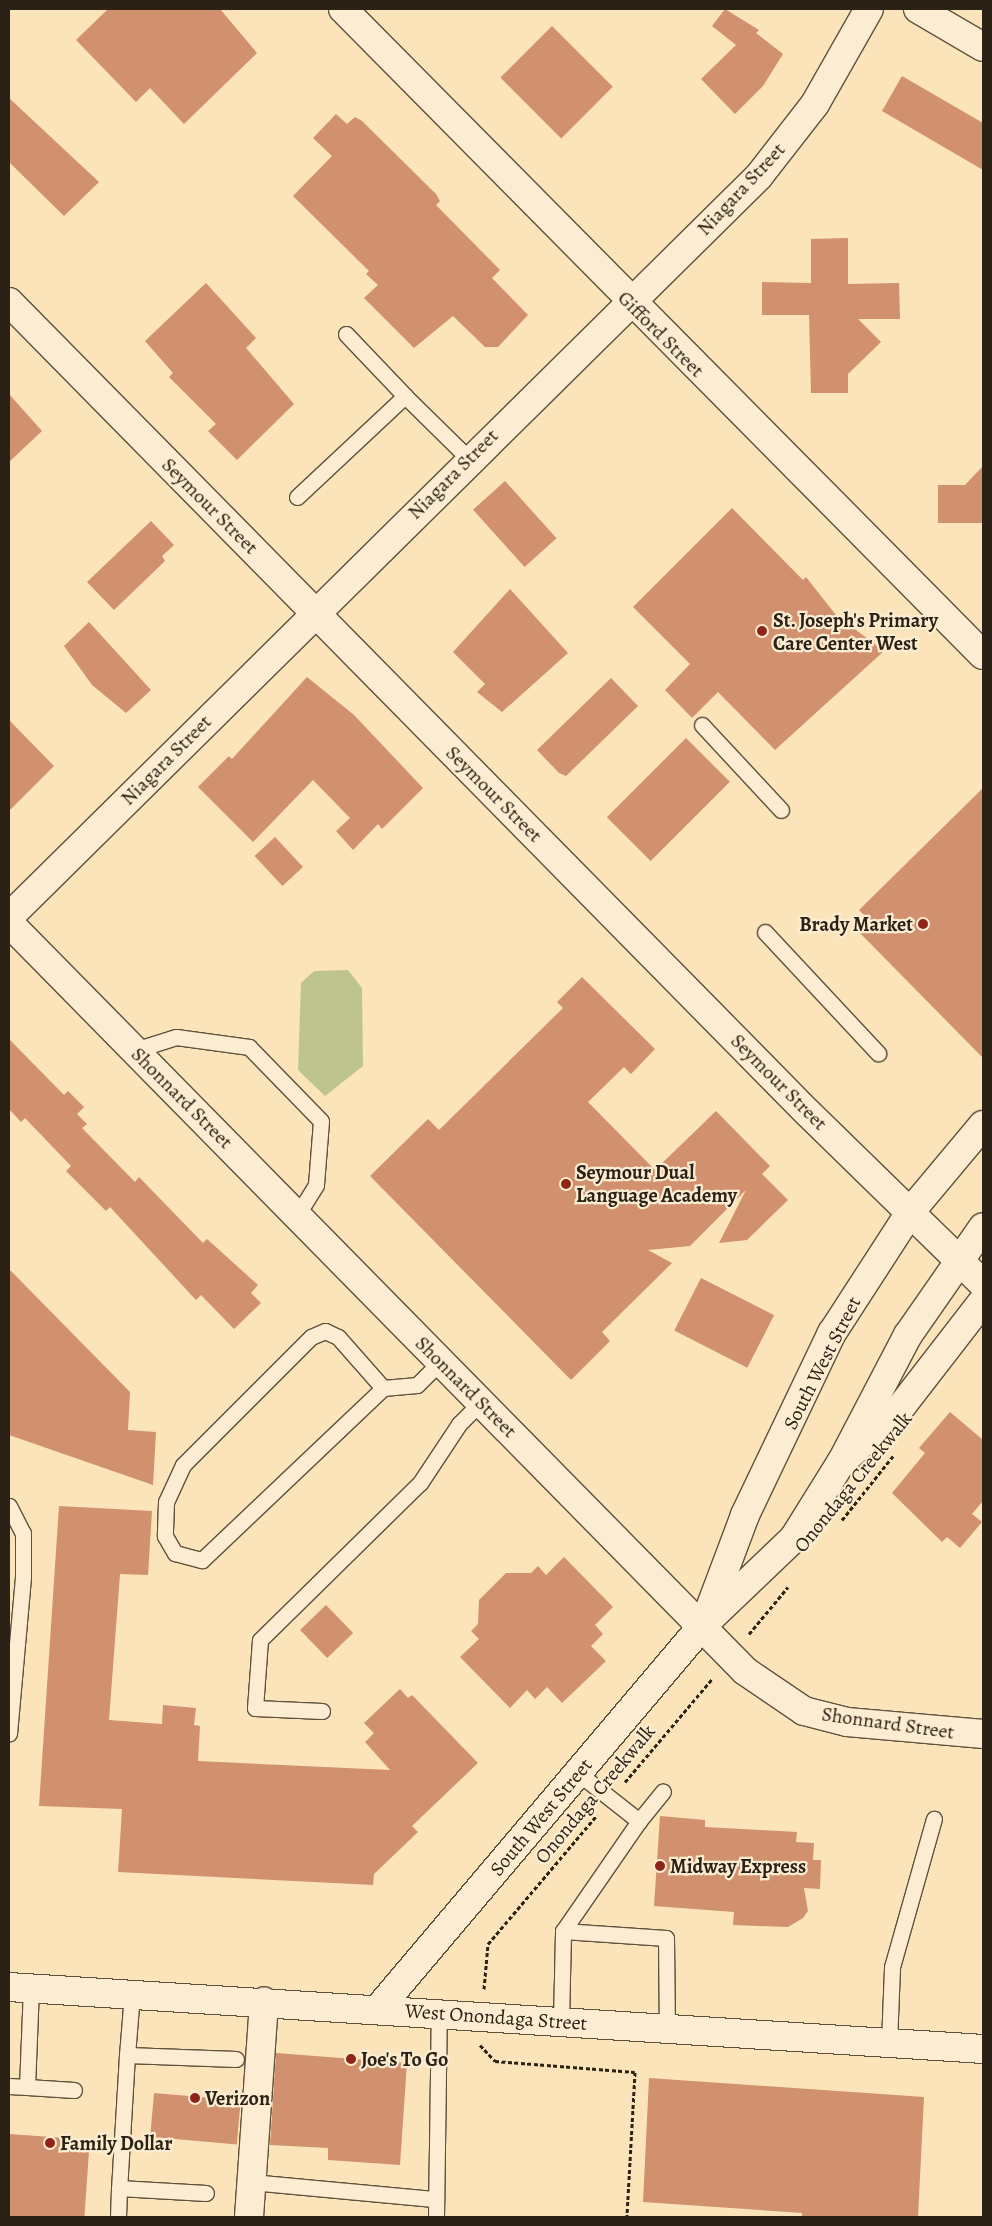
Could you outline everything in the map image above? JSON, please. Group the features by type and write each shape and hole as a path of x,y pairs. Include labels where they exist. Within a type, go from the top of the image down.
{"street":[{"name":"Gifford Street","path":"342,9 628,302 983,655"},
{"name":"Niagara Street","path":"9,917 314,611 759,176 815,104 869,9"},
{"path":"918,9 983,47"},
{"name":"Seymour Street","path":"9,302 808,1113 983,1284"},
{"name":"Shonnard Street","path":"9,922 481,1402 704,1625 731,1656 772,1693 804,1711 847,1722 983,1734"},
{"name":"South West Street","path":"704,1625 745,1515 832,1333 910,1211 983,1126"},
{"name":"South West Street","path":"378,2009 704,1625 794,1538 842,1462 908,1335 983,1227"},
{"name":"South West Street","path":"842,1462 901,1407 983,1300"},
{"name":"West Onondaga Street","path":"20,1988 378,2009 983,2049"},
{"path":"249,2217 264,2002"}],"lane":[{"path":"346,334 469,459"},
{"path":"297,497 405,396"},
{"path":"702,725 781,810"},
{"path":"765,932 878,1053"},
{"path":"135,1050 176,1037 249,1047 320,1121 316,1185 297,1215"},
{"path":"383,1388 338,1337 325,1331 311,1337 183,1465 166,1502 165,1536 176,1553 202,1560 383,1388 417,1385 441,1361"},
{"path":"322,1711 255,1708 260,1640 420,1484 460,1424 481,1402"},
{"path":"9,1506 23,1542 9,1734"},
{"path":"578,1773 640,1821"},
{"path":"561,2021 563,1931 663,1791"},
{"path":"889,2043 892,1967 934,1819"},
{"path":"563,1931 666,1938 667,2028"},
{"path":"20,1988 27,2087"},
{"path":"118,2217 132,1994"},
{"path":"436,2217 438,2013"},
{"path":"127,2055 236,2059"},
{"path":"9,2086 74,2090"},
{"path":"251,2182 436,2199"},
{"path":"119,2188 206,2193"}],"path":[{"name":"Onondaga Creekwalk","path":"838,1524 894,1454"},
{"name":"Onondaga Creekwalk","path":"627,2217 635,2072 495,2061 480,2048 488,1944 794,1579"}],"green space":[{"path":"348,970 362,988 363,1066 325,1096 298,1070 301,983 314,971"}],"building":[{"path":"108,9 220,9 257,53 184,124 150,88 136,102 76,40"},
{"path":"725,9 759,30 756,33 783,54 763,86 735,114 701,79 736,45 712,26"},
{"path":"552,26 613,87 561,138 500,78"},
{"path":"902,76 983,123 983,170 882,111"},
{"path":"9,98 99,182 64,216 9,162"},
{"path":"336,114 347,124 355,117 362,121 436,194 440,201 436,205 500,270 492,278 528,315 498,347 485,347 453,316 414,348 364,298 378,285 366,274 369,271 293,196 332,156 313,138"},
{"path":"848,238 848,284 899,283 900,319 858,319 881,342 848,374 848,393 811,393 809,315 762,315 762,282 811,283 811,239"},
{"path":"206,283 256,338 246,348 294,404 237,460 208,431 216,424 169,377 173,373 145,341"},
{"path":"9,394 42,431 9,462"},
{"path":"983,466 983,523 938,523 938,485 965,485"},
{"path":"505,481 557,538 525,567 473,510"},
{"name":"St. Joseph's Primary Care Center West","path":"732,508 803,580 806,577 836,615 884,651 775,750 718,692 692,718 665,690 690,664 633,607"},
{"path":"151,521 174,545 162,556 165,561 114,610 87,582"},
{"path":"510,589 568,653 502,712 477,692 485,684 453,652"},
{"path":"89,622 151,690 126,713 92,685 64,646"},
{"path":"307,677 354,715 423,788 382,829 378,824 353,850 336,831 350,818 313,780 253,842 198,787 229,756 232,759"},
{"path":"611,678 638,706 566,776 559,773 537,750"},
{"path":"9,720 54,766 9,811"},
{"path":"686,738 730,782 651,861 607,817"},
{"name":"Brady Market","path":"983,788 983,1058 857,930 868,919 859,910"},
{"path":"275,837 303,867 282,886 255,856"},
{"path":"582,977 655,1049 631,1074 624,1067 588,1102 655,1170 716,1111 770,1166 762,1174 788,1200 747,1240 719,1243 746,1190 690,1246 648,1250 672,1263 602,1332 610,1341 571,1380 370,1176 428,1119 439,1130 563,1008 557,1002"},
{"path":"9,1039 64,1095 68,1091 84,1107 77,1114 87,1124 82,1128 135,1182 139,1177 203,1243 207,1239 258,1285 251,1293 261,1303 234,1329 201,1295 196,1300 110,1207 106,1211 66,1171 71,1166 25,1118 21,1122 9,1109"},
{"path":"9,1269 130,1392 128,1430 156,1432 153,1485 9,1435"},
{"path":"701,1278 774,1315 747,1368 674,1331"},
{"path":"950,1412 983,1440 983,1501 972,1514 982,1522 960,1548 947,1537 942,1542 892,1493 925,1453 919,1448"},
{"path":"59,1506 152,1511 148,1575 120,1574 109,1720 162,1724 163,1705 196,1708 194,1725 200,1726 198,1761 390,1770 365,1742 374,1733 364,1723 400,1689 408,1698 412,1695 478,1763 412,1826 418,1832 374,1874 373,1885 118,1872 122,1809 39,1806"},
{"path":"564,1557 613,1607 595,1625 603,1634 591,1646 606,1661 562,1703 547,1687 535,1699 527,1690 510,1708 460,1657 479,1639 471,1631 478,1624 479,1600 506,1573 531,1573 538,1566 546,1575"},
{"path":"326,1605 353,1633 327,1658 300,1630"},
{"path":"660,1816 705,1820 705,1827 797,1832 796,1842 814,1843 813,1860 821,1860 820,1889 804,1888 808,1911 803,1918 788,1927 733,1925 734,1912 654,1906"},
{"path":"276,2053 407,2063 400,2165 328,2160 328,2148 270,2145"},
{"path":"649,2078 924,2097 918,2217 802,2217 802,2213 643,2202"},
{"path":"154,2093 241,2101 237,2144 150,2137"},
{"path":"9,2134 90,2140 84,2217 9,2217"}],"place":[{"name":"St. Joseph's Primary Care Center West","path":"762,631"},
{"name":"Brady Market","path":"923,924"},
{"name":"Seymour Dual Language Academy","path":"566,1184"},
{"name":"Midway Express","path":"660,1866"},
{"name":"Joe's To Go","path":"351,2059"},
{"name":"Verizon","path":"195,2098"},
{"name":"Family Dollar","path":"50,2143"}]}
